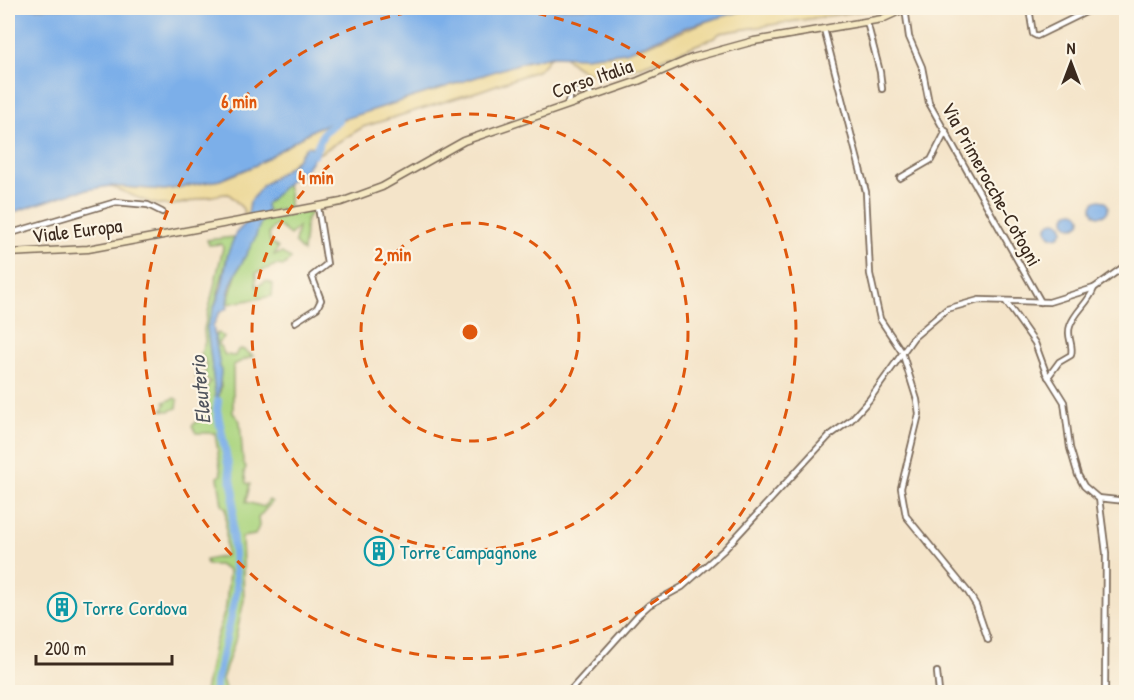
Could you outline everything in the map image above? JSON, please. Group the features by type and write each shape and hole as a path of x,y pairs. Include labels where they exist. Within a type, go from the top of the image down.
{"street":[{"name":"Corso Italia","path":"299,210 318,207 382,187 448,148 734,45 882,19 905,8"},
{"name":"Via Primerocche-Cotogni","path":"905,8 909,38 922,67 929,104 1041,302"},
{"path":"1029,8 1033,34 1037,36 1094,8"},
{"path":"867,22 882,89"},
{"path":"824,29 866,192 870,274 880,319 902,352 917,400 919,414 901,488 906,516 968,592 976,605 988,640"},
{"path":"900,178 931,160 946,131"},
{"path":"8,234 72,213 116,202 147,205 162,212"},
{"path":"295,322 320,304 320,296 312,276 327,264 318,207"},
{"name":"Viale Europa","path":"8,253 63,252 299,210"},
{"path":"1048,377 1059,362 1071,355 1068,335 1070,324 1078,309 1095,288 1126,265"},
{"path":"569,693 644,610 682,587 725,549 829,436 850,420 869,400 889,376 902,352 914,337 947,309 980,300 1041,302 1095,288"},
{"path":"1006,302 1035,343 1048,377 1064,402 1070,448 1078,475 1084,486 1099,498 1126,501"},
{"path":"1099,498 1106,553 1105,693"},
{"path":"937,672 939,693"}],"green space":[{"path":"286,184 289,192 289,208 267,212 266,204"},
{"path":"312,210 306,221 303,252 295,243 298,227 290,235 279,226 275,226 269,233 270,241 278,248 274,255 282,253 291,259 283,266 276,265 256,273 256,287 266,281 273,284 272,296 227,304 237,272 256,236 259,222"},
{"path":"235,237 228,253 212,317 207,327 217,406 221,386 213,338 218,333 224,337 218,343 225,355 235,356 238,350 242,349 253,356 233,365 233,413 240,421 243,462 246,467 244,472 246,483 250,484 246,502 264,507 269,500 272,502 258,518 259,526 255,535 242,537 244,600 235,641 222,679 226,692 205,692 214,646 226,607 229,571 219,565 207,565 206,560 226,556 226,508 222,505 218,477 221,474 215,433 196,433 192,426 211,409 201,402 207,395 204,393 210,382 206,378 196,378 196,374 205,374 206,364 201,353 205,342 204,329 223,248 222,244 209,245 207,240"},
{"path":"175,398 178,400 177,408 169,411 162,410 166,404 164,402"}],"sand":[{"path":"753,8 879,8 720,33 714,38 652,62 604,75 584,71 564,56 609,55 645,46 725,14"},
{"path":"551,56 539,70 363,127 315,156 318,147 307,146 294,162 262,187 252,201 247,222 243,209 229,194 168,205 145,201 110,186 165,190 220,180 256,165 316,128 524,62"}],"water":[{"path":"8,8 753,8 689,26 626,52 585,57 551,56 524,62 316,128 256,165 220,180 165,190 110,186 74,192 8,214"},
{"path":"317,145 315,156 301,176 293,178 266,204 267,212 233,281 227,308 219,313 213,326 221,372 217,410 207,327 222,286 228,253 236,233 247,222 250,202 262,186 293,164 307,146 315,148"},
{"path":"1100,200 1106,202 1108,208 1106,214 1100,216 1094,214 1092,208 1094,202"},
{"path":"1073,211 1079,213 1081,219 1079,225 1073,227 1067,225 1065,219 1067,213"},
{"path":"1055,221 1061,223 1063,229 1061,235 1055,237 1049,235 1047,229 1049,223"}],"waterway":[{"name":"Eleuterio","path":"314,154 324,132 338,121"},
{"name":"Eleuterio","path":"214,692 237,589 232,531 234,494 217,410 218,401"}],"place":[{"name":"Torre Campagnone","path":"379,551"},
{"name":"Torre Cordova","path":"62,607"}]}
